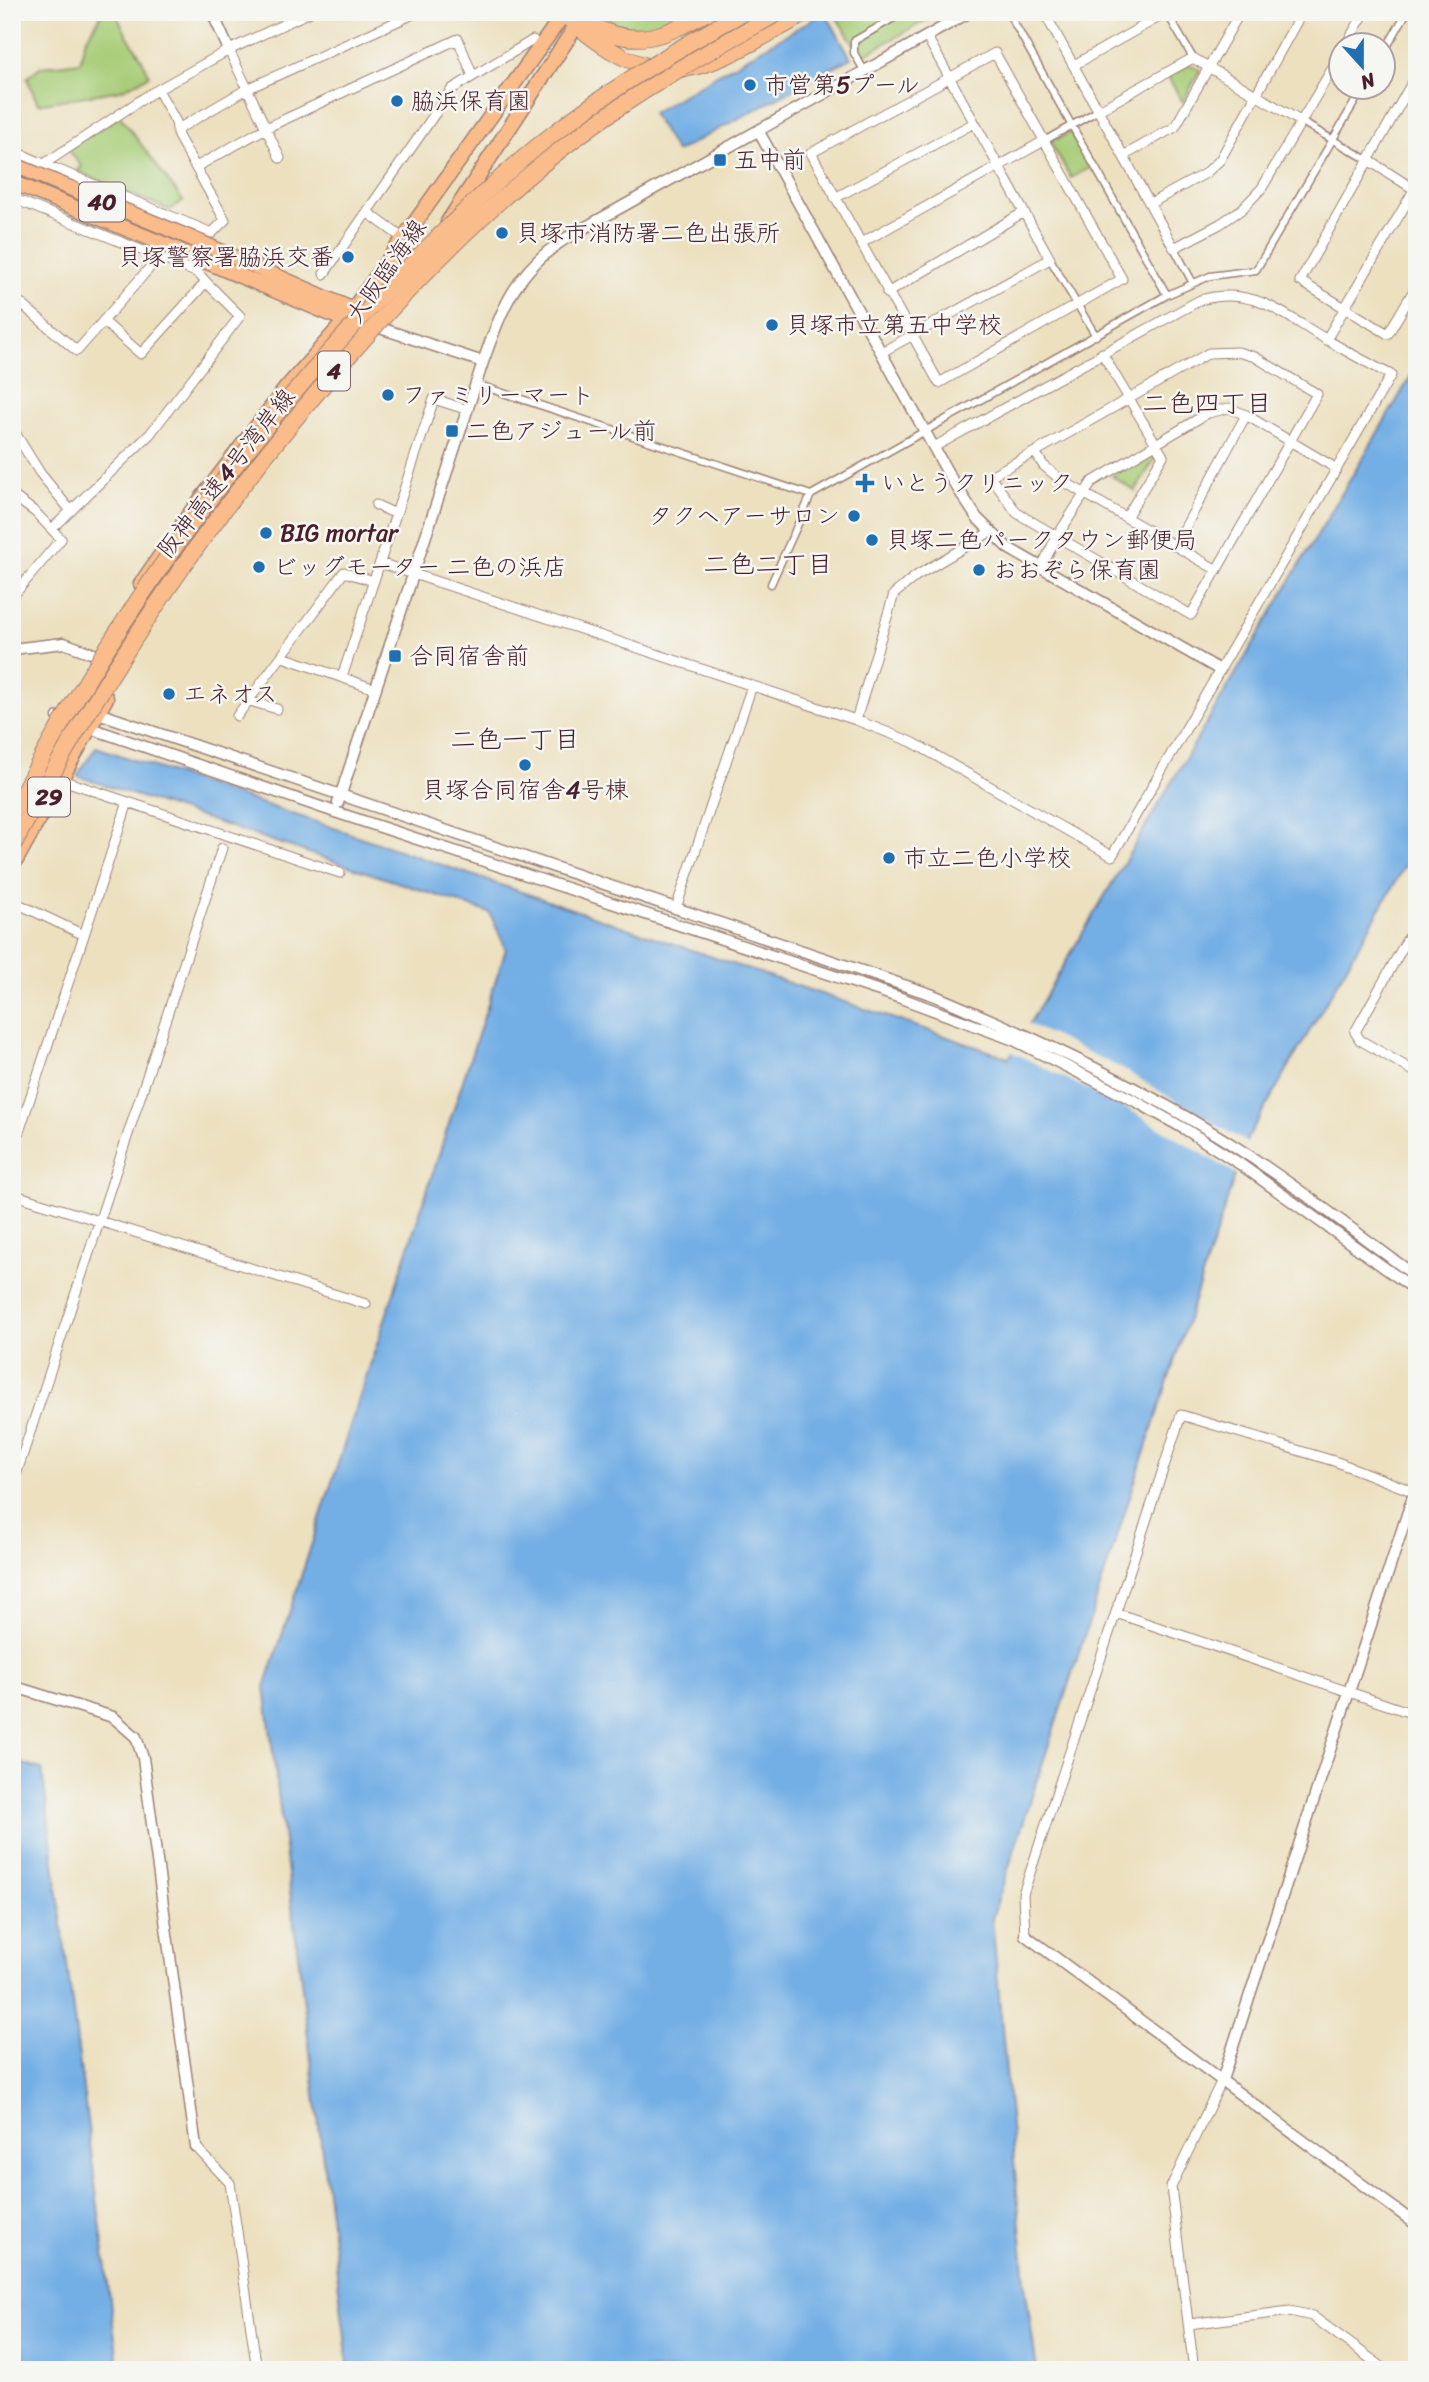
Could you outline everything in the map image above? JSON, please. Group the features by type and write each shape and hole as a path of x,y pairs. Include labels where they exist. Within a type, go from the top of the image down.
{"highway":[{"path":"565,13 614,35 638,40 663,35 708,12"},
{"name":"阪神高速4号湾岸線","path":"12,813 71,709 158,572 246,451 340,340 453,223 519,162 627,81 744,12"},
{"name":"阪神高速4号湾岸線","path":"12,847 85,718 178,571 259,461 381,318 479,220 566,145 647,88 780,12"},
{"path":"581,19 633,62 651,68 685,71 728,56 808,12"}],"main road":[{"name":"大阪臨海線","path":"12,797 94,654 217,475 344,322 565,13"},
{"name":"大阪臨海線","path":"12,867 88,728 163,607 245,490 377,327 581,19"},
{"name":"40","path":"12,164 354,308 377,327"},
{"name":"40","path":"12,182 344,322 377,327"}],"street":[{"path":"212,12 280,158"},
{"path":"52,529 150,434 240,316 198,273 12,197 44,164 158,90 229,50 310,12"},
{"path":"178,129 247,89 403,15 418,12"},
{"path":"865,72 854,53 854,41 904,12"},
{"path":"335,812 483,362 500,314 514,285 546,251 970,12"},
{"path":"1008,12 1167,295"},
{"path":"1061,12 1046,16 1193,282"},
{"path":"1125,155 1175,127 1240,12"},
{"path":"1151,203 1206,173 1220,160 1302,12"},
{"path":"1353,32 1365,12"},
{"path":"1396,32 1407,12"},
{"path":"1074,65 1167,13 1192,58 1416,189 1326,340"},
{"path":"927,37 998,167 1096,336"},
{"path":"196,167 266,128 458,40 472,74"},
{"path":"324,274 452,89 472,74 533,40"},
{"path":"995,53 1044,141 1122,279 939,383 811,153 948,76 995,53"},
{"path":"861,243 1192,58"},
{"path":"1417,74 1300,281 1388,334 1417,285"},
{"path":"1174,248 1242,209 1262,188 1328,75"},
{"path":"12,150 212,233 225,220 178,136 178,129 158,90"},
{"path":"771,584 811,495 1167,295 1193,282 1226,271 1256,270 1355,102"},
{"path":"835,198 974,123"},
{"path":"759,132 934,447 963,497 990,532 1041,568 1220,670"},
{"path":"367,212 404,239"},
{"path":"887,293 1024,212"},
{"path":"12,296 77,351 159,257"},
{"path":"882,352 1050,259"},
{"path":"103,321 141,354 205,282"},
{"path":"380,564 856,720 912,743 1112,856 1391,374 1326,340 1273,307 1246,296 1222,293 1199,300 934,447"},
{"path":"377,327 483,362"},
{"path":"1238,352 1255,357 1317,394 1291,442 1191,615 1017,513 990,476 1209,353 1238,352"},
{"path":"1102,353 1163,456 1127,516"},
{"path":"476,384 811,495"},
{"path":"342,677 434,399 468,410"},
{"path":"1041,568 1056,538 1092,482 1208,413 1229,408 1246,415 1337,469"},
{"path":"1175,546 1246,415"},
{"path":"12,428 40,473 71,511"},
{"path":"1035,452 1043,465 1061,480 1217,570"},
{"path":"12,495 61,539 12,597"},
{"path":"376,505 396,514"},
{"path":"856,720 894,594 916,576 990,532"},
{"path":"237,716 344,572 374,581"},
{"path":"12,649 64,643 94,654"},
{"path":"283,657 375,689"},
{"path":"676,908 752,686"},
{"path":"68,700 97,713 341,797 933,995 1144,1093 1246,1153 1417,1277"},
{"path":"250,701 277,709"},
{"path":"58,717 335,812 1017,1036 1137,1102 1240,1164 1417,1291"},
{"path":"59,779 340,873"},
{"path":"12,1153 128,802"},
{"path":"12,1487 222,848"},
{"path":"12,901 84,935"},
{"path":"1417,922 1355,1032 1360,1040 1417,1073"},
{"path":"12,1194 366,1304"},
{"path":"1194,2370 1171,2187 1222,2080 1416,1490 1337,1462 1181,1415 1023,1894 1026,1935 1222,2080 1417,2225"},
{"path":"1116,1612 1417,1715"},
{"path":"12,1686 113,1717 136,1737 143,1758 197,2147 230,2183 257,2370"},
{"path":"1189,2324 1290,2311 1312,2316 1386,2370"}],"green space":[{"path":"103,12 116,12 149,76 121,90 38,104 27,78 40,67 80,62 85,41"},
{"path":"610,12 696,12 649,33 617,30 609,21"},
{"path":"833,12 941,12 862,56"},
{"path":"1190,64 1200,70 1183,102 1168,77"},
{"path":"120,116 183,201 169,210 77,171 82,167 68,149"},
{"path":"1071,132 1091,167 1071,178 1050,142"},
{"path":"1153,451 1156,457 1135,491 1112,476"}],"water":[{"name":"市営第5プール","path":"825,12 851,58 676,152 652,113"},
{"path":"1417,366 1417,845 1247,1139 992,1918 1026,2292 1037,2370 349,2370 265,1687 506,949 490,913 77,776 96,747 1009,1058"},
{"path":"12,1761 42,1769 119,2370 12,2370"}],"pier":[{"path":"1026,1023 1119,1067 1249,1144 1238,1175 1128,1109 1010,1051"}],"place":[{"name":"市営第5プール","path":"750,85"},
{"name":"脇浜保育園","path":"397,101"},
{"name":"五中前","path":"720,160"},
{"name":"貝塚市消防署二色出張所","path":"502,233"},
{"name":"貝塚警察署脇浜交番","path":"348,257"},
{"name":"貝塚市立第五中学校","path":"772,325"},
{"name":"ファミリーマート","path":"388,395"},
{"name":"二色アジュール前","path":"452,431"},
{"name":"いとうクリニック","path":"865,483"},
{"name":"タクヘアーサロン","path":"854,516"},
{"name":"BIG mortar","path":"266,533"},
{"name":"貝塚二色パークタウン郵便局","path":"872,540"},
{"name":"ビッグモーター 二色の浜店","path":"259,567"},
{"name":"おおぞら保育園","path":"979,570"},
{"name":"合同宿舎前","path":"395,656"},
{"name":"エネオス","path":"169,694"},
{"name":"貝塚合同宿舎4号棟","path":"525,765"},
{"name":"市立二色小学校","path":"889,858"}],"district":[{"name":"二色四丁目","path":"1207,403"},
{"name":"二色二丁目","path":"768,564"},
{"name":"二色一丁目","path":"515,739"}]}
